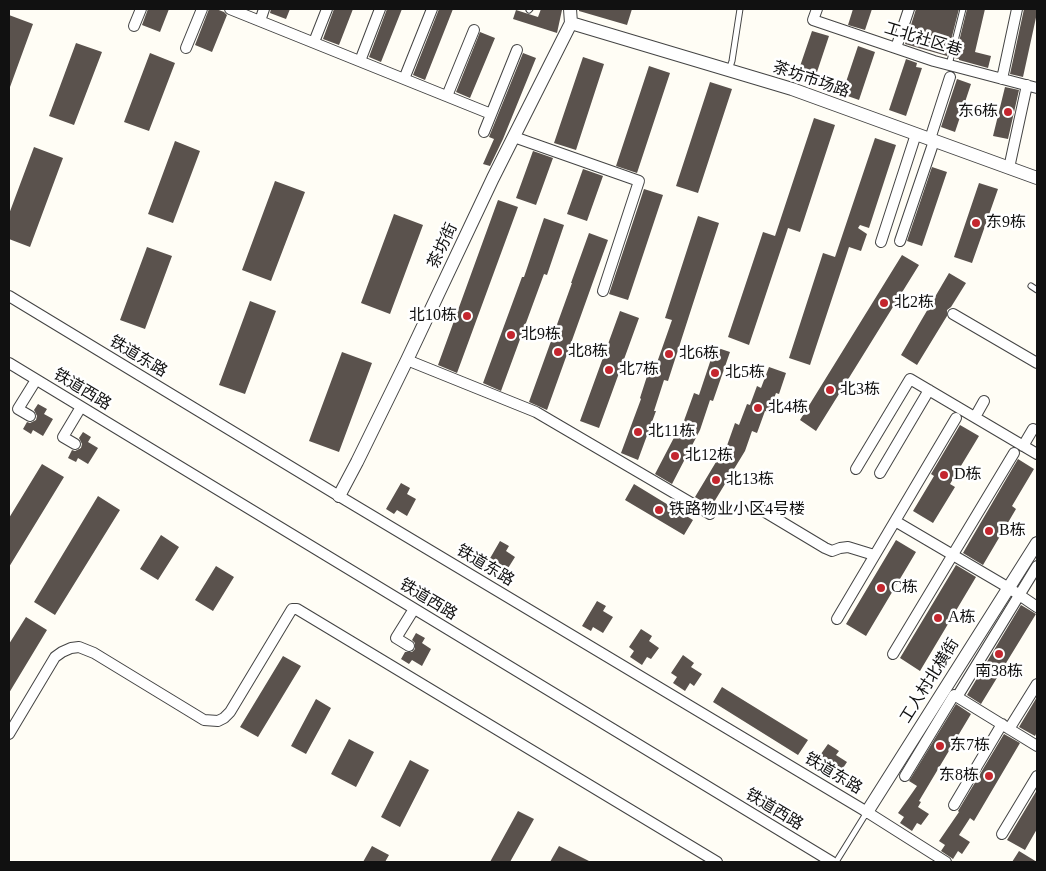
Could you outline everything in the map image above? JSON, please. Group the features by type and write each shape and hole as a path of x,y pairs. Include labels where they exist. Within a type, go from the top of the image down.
{"street":[{"path":"134,26 141,9"},
{"path":"186,48 202,9"},
{"path":"230,9 491,114"},
{"path":"260,21 264,9"},
{"path":"314,42 327,9"},
{"path":"360,61 380,9"},
{"path":"404,79 432,9"},
{"path":"570,9 571,23"},
{"name":"工北社区巷","path":"817,9 813,20 948,65 1032,87"},
{"path":"896,48 909,9"},
{"path":"1002,79 1017,9"},
{"name":"茶坊市场路","path":"571,23 792,89 1037,178"},
{"name":"茶坊街","path":"339,496 571,23"},
{"path":"447,96 474,30"},
{"path":"484,132 517,50"},
{"path":"900,241 950,77"},
{"path":"1009,168 1032,87"},
{"path":"881,242 916,134"},
{"path":"514,137 639,181 603,291"},
{"name":"铁道东路","path":"9,296 867,812 946,862"},
{"path":"953,314 1037,363"},
{"path":"407,360 536,412 710,514"},
{"name":"铁道西路","path":"9,363 832,862"},
{"path":"856,469 910,378 1037,454"},
{"path":"30,416 18,409 36,380"},
{"path":"880,473 929,390"},
{"path":"975,417 984,401"},
{"path":"75,444 63,437 81,407"},
{"path":"837,619 956,418"},
{"path":"1023,446 1033,429"},
{"path":"893,654 1014,453"},
{"path":"760,509 832,551 848,547 874,555"},
{"path":"895,521 1037,606"},
{"name":"工人村北横街","path":"867,812 1014,591 1037,543"},
{"path":"957,697 1014,591 1037,566"},
{"path":"9,734 55,656 71,648 79,647 94,652 204,720 218,721 230,712 292,609 297,609 717,862"},
{"path":"408,646 396,638 414,609"},
{"path":"954,805 1006,726 1037,684"},
{"path":"905,776 954,695 1037,746"},
{"path":"1002,834 1037,776"}],"lane":[{"path":"729,70 740,9"},
{"path":"948,65 963,9"},
{"path":"1031,286 1037,290"},
{"path":"836,862 867,812"}],"building":[{"path":"148,9 169,9 160,32 142,25"},
{"path":"209,9 216,9 227,15 212,52 195,45"},
{"path":"271,9 290,9 286,19 270,13"},
{"path":"334,9 353,9 339,45 323,39"},
{"path":"387,9 402,9 381,62 369,57"},
{"path":"439,9 453,9 425,80 413,75"},
{"path":"541,9 562,10 557,33 513,19 516,10 538,17"},
{"path":"579,9 632,9 627,25 579,11"},
{"path":"853,9 872,9 865,30 848,25"},
{"path":"916,9 959,9 947,56 905,44"},
{"path":"967,9 985,9 975,52 991,56 988,68 955,58"},
{"path":"1024,9 1037,9 1037,13 1023,77 1010,74"},
{"path":"9,15 33,24 10,87 9,87"},
{"path":"812,31 829,36 813,84 796,78"},
{"path":"480,32 495,38 470,98 456,92"},
{"path":"76,43 102,52 74,125 49,116"},
{"path":"858,46 875,52 859,100 842,94"},
{"path":"150,53 175,63 149,131 124,122"},
{"path":"523,53 536,58 490,166 483,164 494,139 489,137"},
{"path":"583,57 604,64 576,150 554,143"},
{"path":"906,59 917,63 916,67 922,68 906,116 889,110"},
{"path":"649,66 670,73 637,173 616,166"},
{"path":"957,79 971,84 955,132 941,127"},
{"path":"710,82 732,89 698,193 676,186"},
{"name":"东6栋","path":"1005,87 1019,90 1008,139 993,136"},
{"path":"814,118 835,125 800,232 788,228 749,345 728,337 763,232 775,236"},
{"path":"875,138 896,145 869,228 860,225 858,228 867,234 861,251 849,247 810,365 789,358 823,253 835,257"},
{"path":"175,141 200,151 173,223 148,214"},
{"path":"34,147 63,158 30,247 9,239 9,214"},
{"path":"533,151 553,158 536,205 516,198"},
{"path":"932,167 947,172 922,246 907,241"},
{"path":"583,169 603,176 587,221 567,214"},
{"path":"275,181 305,192 271,281 242,270"},
{"name":"东9栋","path":"979,183 998,189 972,263 954,257"},
{"path":"644,189 663,195 628,300 609,294"},
{"name":"北10栋","path":"498,200 518,207 457,373 438,365"},
{"path":"394,214 423,225 390,314 361,303"},
{"path":"698,216 719,223 668,381 664,380 654,411 656,411 638,460 621,453 641,399 648,373 653,374 672,320 665,318"},
{"name":"北9栋","path":"544,218 564,225 547,275 544,274 501,391 483,383 522,277 524,277"},
{"name":"北8栋","path":"589,233 608,240 547,410 529,402"},
{"path":"147,247 172,256 145,329 120,320"},
{"path":"902,255 919,265 816,431 800,420"},
{"path":"949,273 966,283 951,307 947,310 947,316 917,365 901,355"},
{"path":"250,301 276,311 245,394 219,385"},
{"name":"北7栋","path":"620,311 639,318 599,428 580,421"},
{"path":"715,347 730,352 713,401 710,400 700,430 672,484 655,474 679,428 681,429 694,393 699,395"},
{"path":"342,352 372,363 339,452 309,441"},
{"path":"769,367 786,373 779,394 776,393 769,412 765,411 757,433 752,431 745,451 711,507 695,497 722,452 724,454 735,423 739,425 747,404 750,405 757,386 761,388"},
{"path":"38,404 47,409 44,414 53,419 43,436 33,430 31,434 23,429 27,422 30,423 36,420 37,416 34,410"},
{"name":"D栋","path":"960,425 979,436 950,484 955,487 933,523 913,511 934,476 931,474"},
{"path":"83,432 91,437 88,442 98,448 88,464 78,458 76,462 68,458 72,450 75,451 81,448 82,444 79,438"},
{"name":"B栋","path":"1018,459 1034,469 1012,506 1016,509 983,565 963,553"},
{"path":"42,464 64,477 9,567 9,518"},
{"path":"401,483 410,488 407,494 416,499 407,516 397,510 394,514 386,509"},
{"name":"铁路物业小区4号楼","path":"634,484 693,520 684,535 625,500"},
{"path":"98,496 120,510 55,615 34,602"},
{"path":"161,535 179,547 158,580 140,569"},
{"name":"C栋","path":"896,540 916,552 866,636 846,624"},
{"path":"500,541 509,546 506,551 515,557 505,573 495,568 493,571 485,567"},
{"name":"A栋","path":"956,565 976,577 920,671 900,658"},
{"path":"216,566 234,577 213,611 195,600"},
{"path":"597,601 606,606 603,611 613,617 603,633 593,627 591,631 582,626"},
{"name":"南38栋","path":"1021,605 1036,614 981,704 967,695"},
{"path":"26,617 47,630 9,693 9,644"},
{"path":"641,629 652,636 649,641 659,648 651,659 647,657 642,665 630,657 634,651 629,647"},
{"path":"416,633 425,638 422,643 431,649 422,666 412,660 409,664 401,659 405,652 412,652 415,649 415,643 412,640"},
{"path":"683,655 694,663 691,667 702,674 694,686 690,683 685,691 673,683 677,677 671,673"},
{"path":"283,656 301,666 258,737 240,727"},
{"path":"722,687 808,740 798,755 713,702"},
{"path":"1037,697 1037,732 1035,736 1019,727"},
{"path":"316,699 331,708 306,754 291,746"},
{"name":"东7栋","path":"956,704 971,714 919,801 921,802 918,807 929,814 921,825 917,823 912,831 900,823 904,817 898,813 917,786 909,781"},
{"name":"东8栋","path":"1004,734 1020,743 974,821 970,818 959,835 970,842 962,854 958,851 953,859 941,851 945,845 939,841 959,812"},
{"path":"349,739 374,752 356,787 331,774"},
{"path":"828,744 839,751 836,755 847,762 839,774 835,771 830,779 818,771 822,765 816,761"},
{"path":"410,760 429,770 400,827 381,817"},
{"path":"1037,790 1037,829 1025,850 1007,840"},
{"path":"518,811 534,819 510,862 490,862"},
{"path":"372,846 389,855 385,862 363,862"},
{"path":"559,846 591,862 550,862"},
{"path":"1019,851 1037,862 1012,862"}],"place":[{"name":"东6栋","path":"1008,112"},
{"name":"东9栋","path":"976,223"},
{"name":"北2栋","path":"884,303"},
{"name":"北10栋","path":"467,316"},
{"name":"北9栋","path":"511,335"},
{"name":"北8栋","path":"558,352"},
{"name":"北6栋","path":"669,354"},
{"name":"北7栋","path":"609,370"},
{"name":"北5栋","path":"715,373"},
{"name":"北3栋","path":"830,390"},
{"name":"北4栋","path":"758,408"},
{"name":"北11栋","path":"638,432"},
{"name":"北12栋","path":"675,456"},
{"name":"D栋","path":"944,475"},
{"name":"北13栋","path":"716,480"},
{"name":"铁路物业小区4号楼","path":"659,510"},
{"name":"B栋","path":"989,531"},
{"name":"C栋","path":"881,588"},
{"name":"A栋","path":"938,618"},
{"name":"南38栋","path":"999,654"},
{"name":"东7栋","path":"940,746"},
{"name":"东8栋","path":"989,776"}]}
